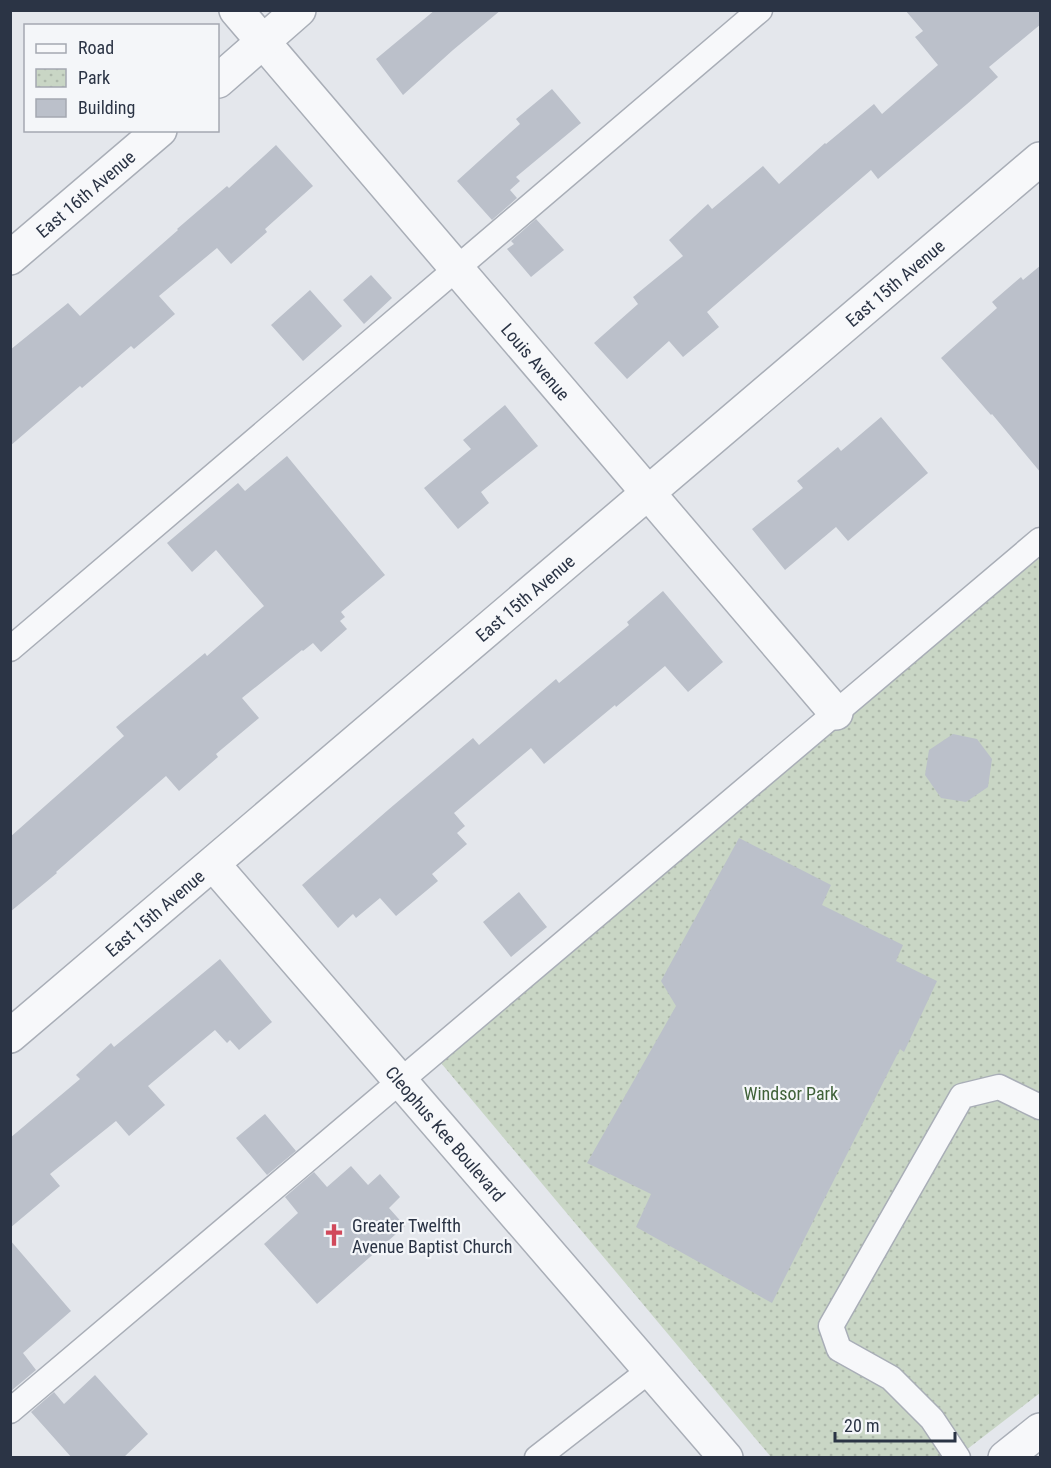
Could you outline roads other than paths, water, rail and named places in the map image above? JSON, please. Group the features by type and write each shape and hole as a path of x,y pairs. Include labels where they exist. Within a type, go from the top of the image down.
{"street":[{"name":"Louis Avenue","path":"236,10 836,713"},
{"path":"219,80 299,10"},
{"name":"East 16th Avenue","path":"10,258 158,132"},
{"name":"East 15th Avenue","path":"10,1036 1041,159"},
{"name":"Cleophus Kee Boulevard","path":"213,864 726,1458"},
{"path":"1005,1458 1041,1430"}],"lane":[{"path":"10,649 760,10"},
{"path":"10,1411 1041,540"},
{"path":"958,1458 932,1419 891,1378 839,1350 831,1326 962,1096 999,1087 1041,1107"},
{"path":"537,1458 650,1370"}],"place":[{"name":"Greater Twelfth Avenue Baptist Church","path":"334,1235"}],"park label":[{"name":"Windsor Park","path":"791,1093"}]}
